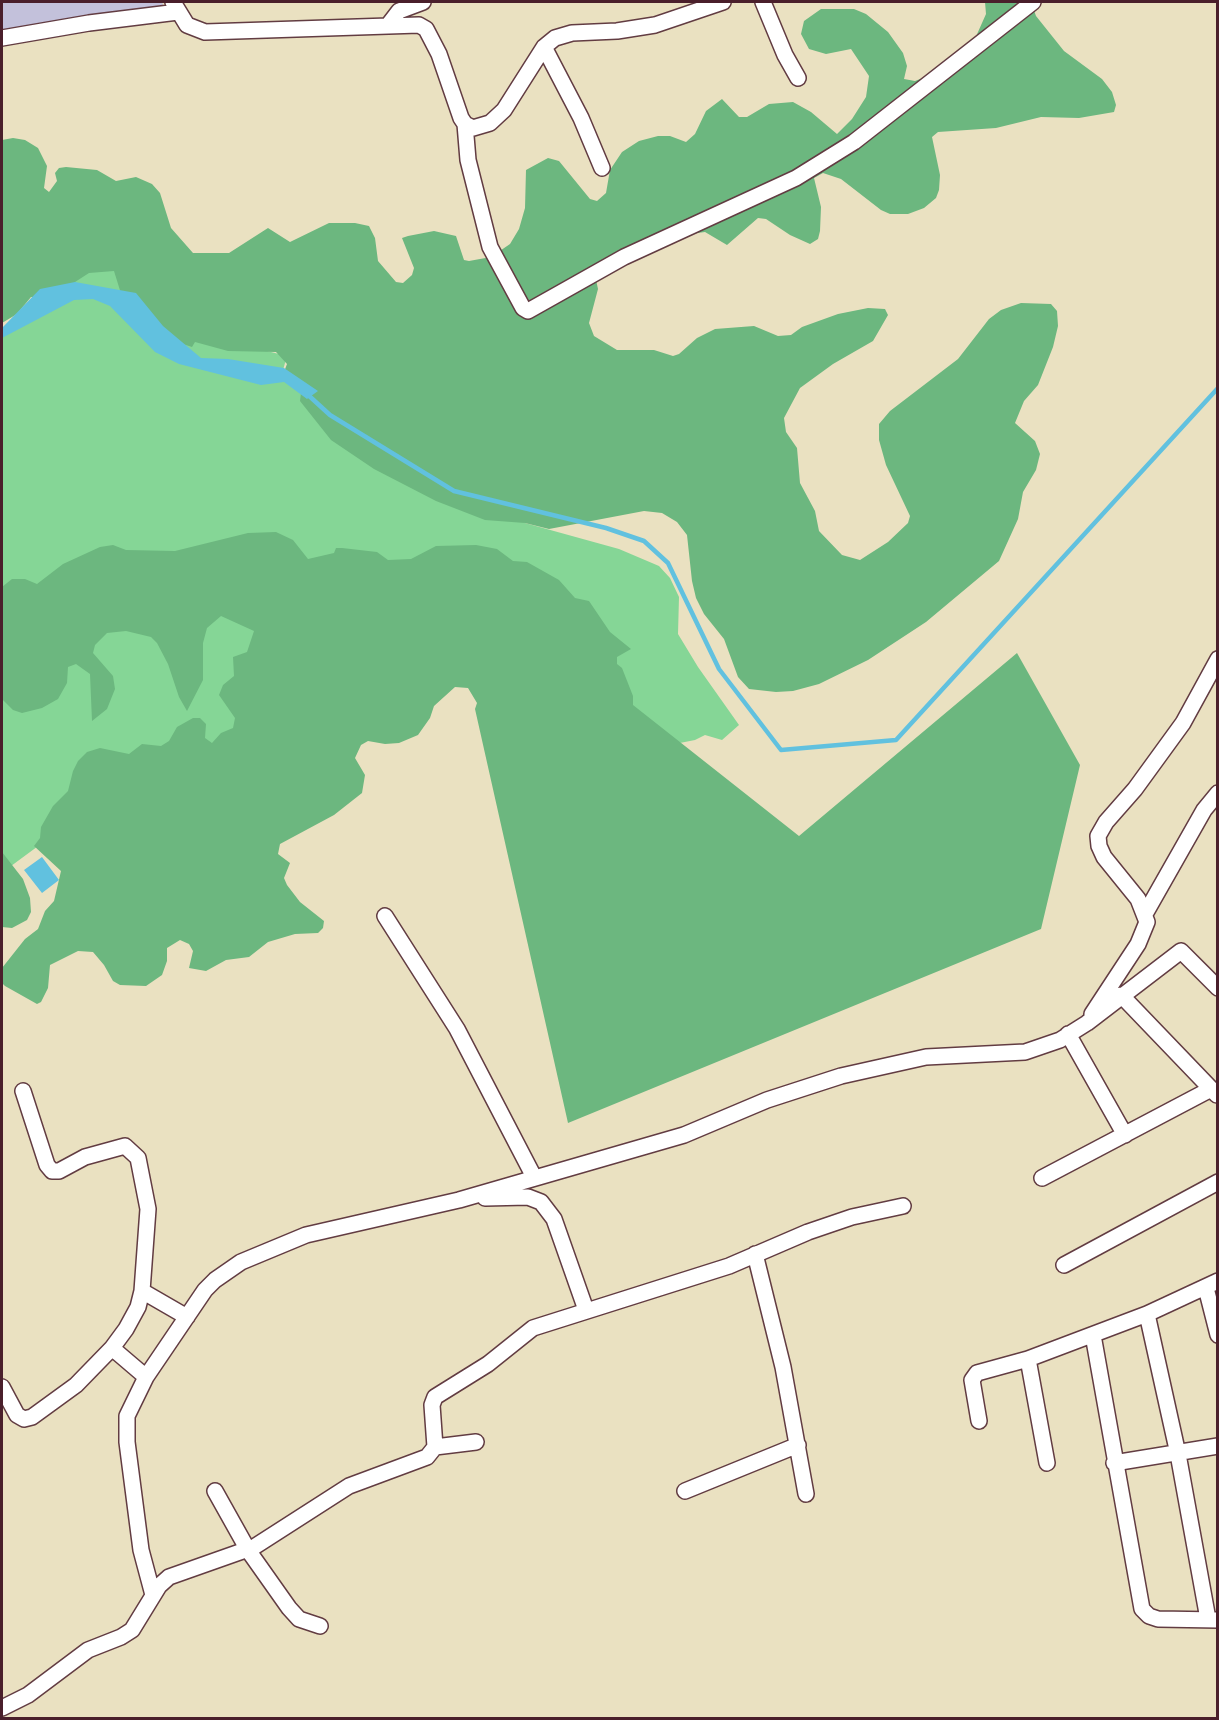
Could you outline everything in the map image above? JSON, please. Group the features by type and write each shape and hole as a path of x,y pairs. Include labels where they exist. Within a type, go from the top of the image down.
{"street":[{"path":"389,24 399,12 423,2"},
{"path":"465,124 479,128 497,117 513,98 544,47 562,35 617,32 655,25 723,2"},
{"path":"763,2 785,55 798,78"},
{"path":"2,38 175,7 191,28 205,32 306,31 389,24 419,25 426,29 448,73 465,124 468,160 490,247 523,308 528,311 624,257 796,178 854,142 1033,2"},
{"path":"544,47 581,118 602,168"},
{"path":"1087,1023 1145,931 1147,922 1138,898 1104,856 1099,846 1098,836 1183,723 1218,659"},
{"path":"1145,914 1204,810 1218,793"},
{"path":"385,916 447,1012 534,1177"},
{"path":"153,1595 141,1550 127,1442 127,1416 146,1377 215,1280 270,1248 306,1235 459,1200 684,1135 767,1100 841,1076 926,1057 1026,1052 1087,1023 1181,951 1218,988"},
{"path":"1042,1178 1125,1134 1214,1092 1121,995"},
{"path":"1068,1034 1125,1134"},
{"path":"2,1387 17,1415 24,1419 32,1417 76,1385 112,1348 138,1307 142,1291 148,1209 138,1158 125,1146 85,1157 59,1171 52,1171 47,1165 23,1091"},
{"path":"1064,1264 1218,1182"},
{"path":"459,1200 528,1197 541,1202 554,1219 586,1310"},
{"path":"2,1708 28,1695 88,1650 121,1637 132,1630 163,1582 178,1573 248,1550 340,1491 428,1457 435,1447 432,1405 439,1393 488,1364 533,1328 729,1266 808,1232 852,1217 903,1206"},
{"path":"755,1254 776,1336 806,1494"},
{"path":"979,1421 973,1376 1093,1335 1147,1314 1212,1284 1218,1335"},
{"path":"142,1291 187,1317"},
{"path":"1093,1335 1114,1463 1142,1609 1149,1616 1158,1619 1213,1619 1147,1314"},
{"path":"112,1348 146,1377"},
{"path":"1028,1359 1047,1463"},
{"path":"435,1447 476,1442"},
{"path":"685,1491 798,1445"},
{"path":"1114,1463 1218,1446"},
{"path":"215,1491 248,1550 293,1614 308,1623 320,1626"}],"shaded area":[{"path":"2,2 162,2 163,5 2,32"}],"green space":[{"path":"985,2 1031,2 1036,16 1064,51 1102,79 1112,92 1116,105 1114,112 1079,118 1041,117 996,128 938,132 932,137 940,175 939,190 936,198 924,208 908,214 890,214 881,210 841,179 823,173 814,178 821,207 820,231 818,239 810,244 790,235 766,219 758,218 727,245 705,232 668,237 595,275 598,289 589,323 594,336 617,350 654,350 673,356 679,354 697,338 715,329 754,326 778,336 791,335 802,327 838,314 868,308 885,309 888,315 873,341 833,364 800,388 784,418 786,432 797,448 800,483 815,511 819,531 842,555 860,560 888,542 908,523 910,516 886,465 879,440 879,424 890,411 958,359 989,319 1001,310 1021,303 1051,304 1057,311 1058,326 1053,347 1038,385 1024,401 1015,423 1035,441 1040,454 1036,470 1023,492 1018,519 999,561 926,622 868,660 819,684 793,691 749,689 738,677 724,639 704,614 696,598 687,535 677,522 662,513 644,511 549,529 525,523 485,520 436,501 374,469 331,440 300,401 301,393 284,372 287,364 276,352 228,351 195,342 192,347 165,338 123,300 114,271 89,273 75,282 72,288 47,298 31,297 17,314 2,323 2,140 13,138 25,140 38,148 47,166 44,188 49,192 57,181 55,173 59,168 66,167 97,170 116,181 136,177 152,184 160,193 171,228 193,253 229,253 268,228 290,242 329,223 355,223 369,226 375,238 378,261 396,282 403,283 412,275 414,268 402,238 434,231 456,236 464,260 469,261 491,257 510,244 519,229 525,208 526,170 548,158 559,161 590,199 597,201 606,193 610,170 622,152 639,141 658,136 670,136 686,142 695,134 706,111 722,99 739,117 747,117 769,104 793,102 811,112 837,134 852,119 866,97 869,76 851,49 826,54 809,49 801,34 804,21 821,9 854,9 866,14 888,32 903,53 907,66 904,79 915,81 935,73 974,41 986,14"},
{"path":"102,260 126,278 183,338 243,345 287,356 281,377 525,523 619,549 659,566 670,578 679,597 678,634 739,725 722,740 705,735 695,740 644,750 503,570 2,635 2,335 61,287"},
{"path":"276,532 293,540 308,559 334,553 336,548 377,552 388,560 411,559 436,546 476,545 497,549 513,561 527,562 559,580 575,598 589,601 610,632 631,649 617,657 617,664 622,668 633,696 633,705 799,836 1017,653 1080,765 1041,929 568,1123 475,709 477,703 468,688 455,687 434,706 430,718 418,735 399,743 385,744 368,741 361,745 355,758 365,775 362,793 334,815 280,844 278,854 290,863 284,878 287,885 300,902 324,921 323,928 318,933 295,934 268,942 249,957 226,960 206,971 189,968 193,951 189,944 180,940 167,948 167,961 162,975 146,986 120,985 113,981 93,952 78,951 50,965 48,988 41,1002 37,1004 2,983 2,968 25,939 38,929 45,911 54,901 61,871 34,846 40,838 41,827 53,806 68,791 78,761 87,752 100,748 129,754 142,744 161,746 169,741 177,727 193,718 200,718 206,724 205,738 212,743 221,733 233,728 235,718 219,695 223,685 234,676 233,657 247,652 254,631 221,616 207,628 203,643 203,680 187,711 157,643 151,637 126,631 107,633 95,645 93,653 113,676 115,689 107,709 92,721 90,674 76,664 68,667 67,683 58,699 42,708 22,713 13,710 2,699 2,587 12,579 25,579 37,584 63,564 100,547 113,545 126,550 175,551 248,533"},
{"path":"68,596 211,608 276,626 238,740 49,838 7,869 2,863 2,684"},
{"path":"2,852 23,879 30,898 31,912 27,920 12,928 2,927"}],"water":[{"path":"75,282 136,293 163,326 201,358 228,359 284,368 318,391 307,399 284,382 261,385 179,364 155,352 110,306 93,299 74,300 2,338 2,328 40,289"},
{"path":"42,857 59,880 42,893 24,870"}],"waterway":[{"path":"307,394 330,415 454,491 606,528 644,541 668,563 719,669 781,750 896,740 1218,388"}]}
